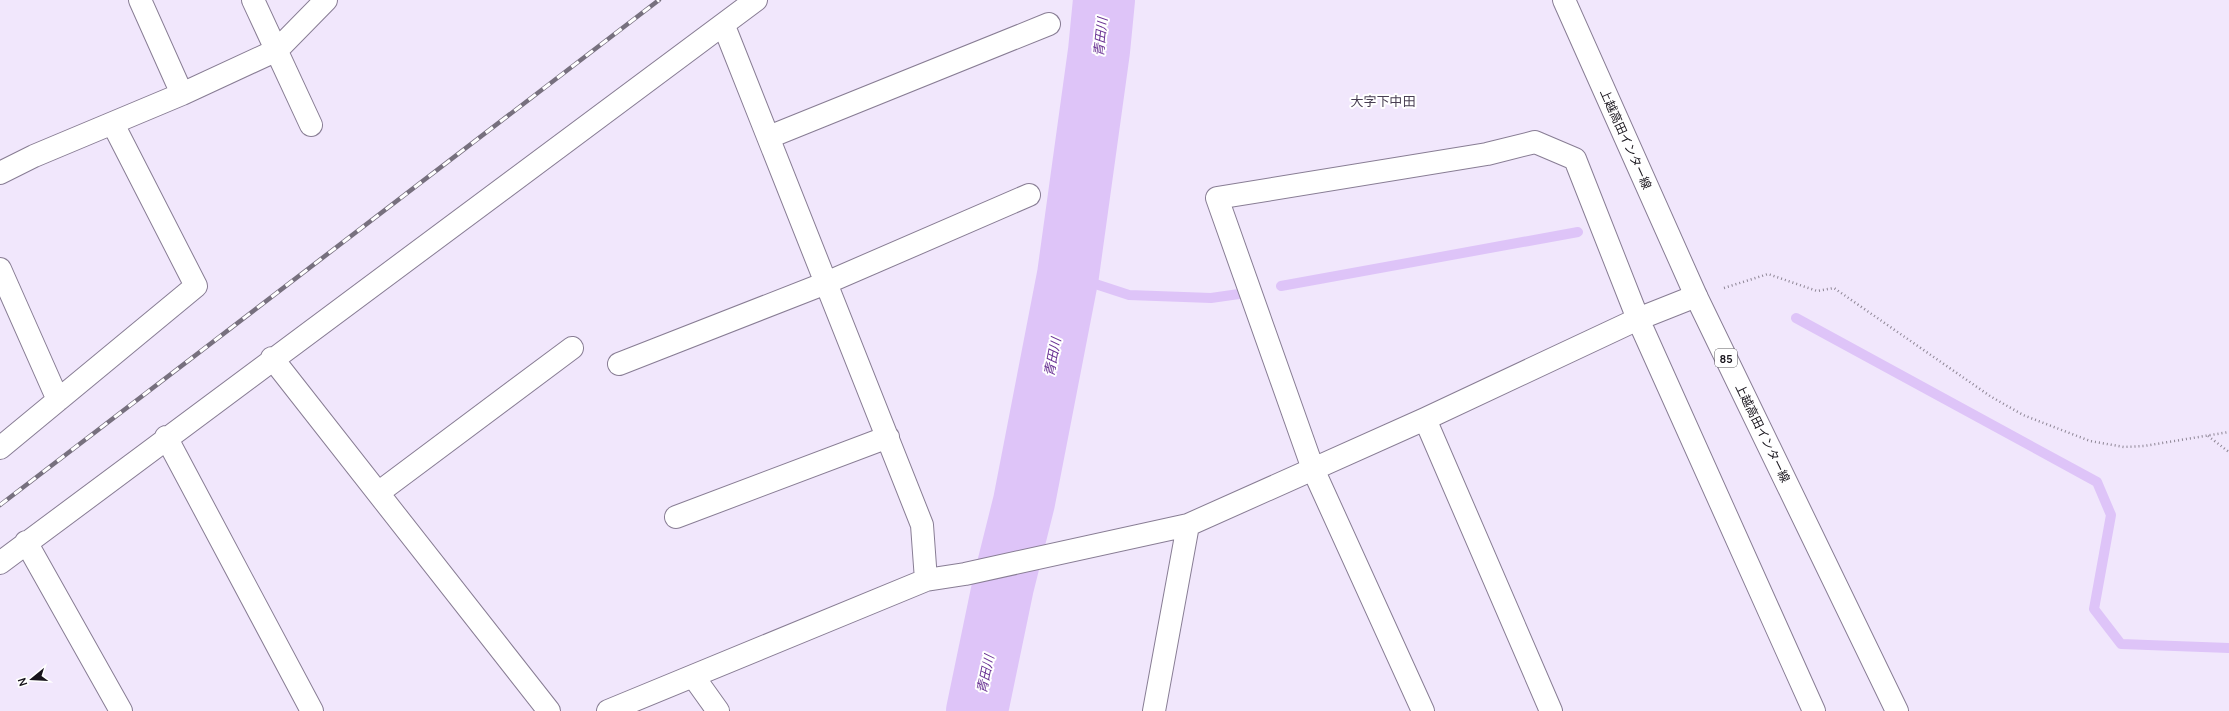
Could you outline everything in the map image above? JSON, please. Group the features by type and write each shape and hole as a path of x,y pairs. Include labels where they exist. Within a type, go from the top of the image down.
{"street":[{"path":"140,0 182,94"},
{"path":"253,0 311,125"},
{"path":"0,173 34,156 182,94 277,50 326,0"},
{"path":"0,563 272,358 724,26 756,0"},
{"name":"上越高田インター線","path":"1564,0 1696,296 1897,711"},
{"path":"769,137 1049,24"},
{"path":"724,26 922,525 926,580"},
{"path":"0,448 196,286 113,124"},
{"path":"1423,711 1314,468 1217,198 1487,154 1535,142 1575,159 1638,320 1814,711"},
{"path":"619,364 826,283 1029,195"},
{"path":"0,269 58,400"},
{"path":"608,711 926,580 965,574 1188,525 1425,419 1638,320 1696,296"},
{"path":"378,493 572,348"},
{"path":"272,358 549,711"},
{"path":"1425,419 1551,711"},
{"path":"166,437 312,711"},
{"path":"676,517 888,437"},
{"path":"1154,711 1188,525"},
{"path":"26,542 121,711"},
{"path":"693,676 718,711"}],"path":[{"path":"1696,296 1768,274 1817,291 1834,288 1990,396 2023,415 2090,441 2124,447 2144,446 2229,432"},
{"path":"2208,435 2229,452"}],"waterway":[{"name":"青田川","path":"977,711 1003,586 1024,502 1068,275 1099,51 1104,0"},
{"path":"1281,286 1578,232"},
{"path":"1068,275 1129,295 1211,298 1239,294"},
{"path":"1796,318 2097,482 2111,515 2094,609 2121,644 2229,648"}],"railway":[{"path":"0,505 659,0"}],"district":[{"name":"大字下中田","path":"1383,101"}]}
